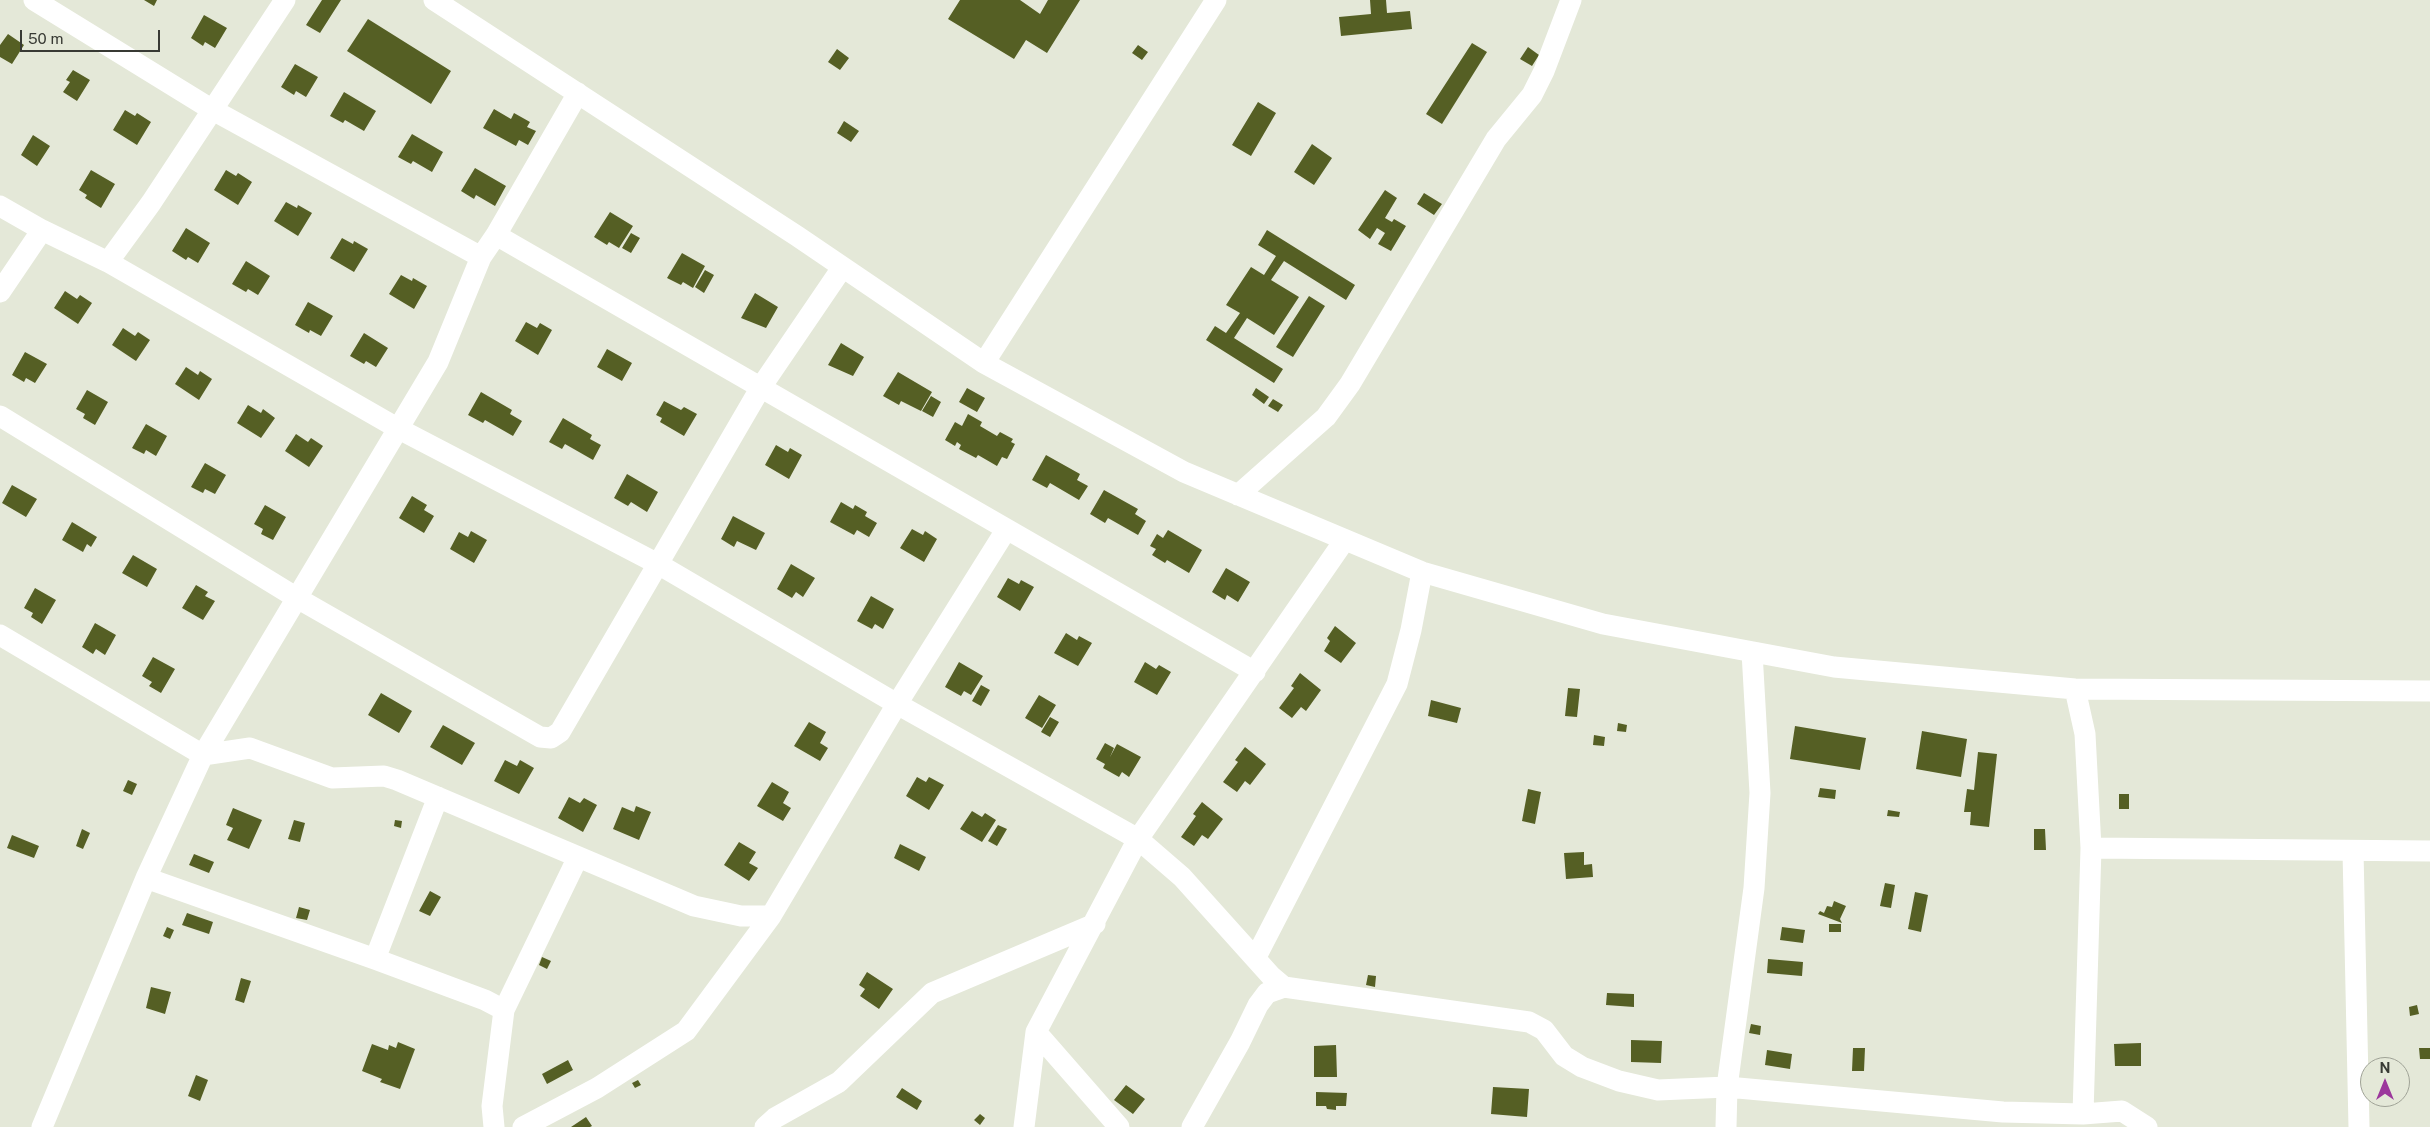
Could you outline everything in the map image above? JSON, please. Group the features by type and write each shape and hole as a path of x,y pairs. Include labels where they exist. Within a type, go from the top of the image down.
{"street":[{"path":"34,0 211,109 481,257"},
{"path":"108,262 151,203 211,109 285,0"},
{"path":"434,0 578,93 984,363 1184,472 1344,541 1422,572 1603,624 1834,667 2075,689 2430,691"},
{"path":"984,363 1216,0"},
{"path":"1238,495 1326,417 1350,384 1496,139 1532,95 1544,71 1571,0"},
{"path":"42,1127 146,878 203,755 438,362 481,257 496,235 578,93"},
{"path":"0,206 42,230 108,262 399,429 658,564 897,704 1138,839 1182,878 1256,957 1271,976 1284,987"},
{"path":"0,292 42,230"},
{"path":"496,235 1255,672"},
{"path":"0,416 297,598 540,737 551,738 560,732 761,387 842,268"},
{"path":"523,1127 597,1088 686,1031 772,916 897,704 1006,530"},
{"path":"1024,1127 1036,1032 1095,924 1138,839 1344,541"},
{"path":"1256,957 1397,684 1411,630 1422,572"},
{"path":"0,635 203,755 250,748 332,778 384,776 438,797 694,906 741,916 772,916"},
{"path":"1726,1127 1727,1087 1754,888 1760,803 1752,652"},
{"path":"2075,689 2085,734 2091,848 2083,1114"},
{"path":"375,958 438,797"},
{"path":"2091,848 2430,851"},
{"path":"2353,851 2359,1127"},
{"path":"494,1127 492,1106 504,1010 578,857"},
{"path":"146,878 375,958 485,1000 504,1010"},
{"path":"765,1127 775,1118 839,1082 932,993 1095,924"},
{"path":"1192,1127 1240,1042 1258,1005 1267,993 1284,987 1529,1022 1544,1030 1564,1056 1582,1067 1619,1081 1658,1090 1727,1087 2003,1112 2083,1114 2122,1111 2147,1127"},
{"path":"1036,1032 1119,1127"}],"building":[{"path":"144,0 157,0 154,6"},
{"path":"322,0 341,0 320,33 306,25"},
{"path":"960,0 1020,0 1040,14 1048,0 1080,0 1047,53 1026,40 1014,59 948,19"},
{"path":"1370,0 1386,0 1387,13 1410,11 1412,29 1341,36 1339,17 1371,14"},
{"path":"204,15 227,28 215,48 205,42 203,46 191,38"},
{"path":"368,19 451,71 431,104 347,51"},
{"path":"8,34 24,45 12,64 0,57 0,45"},
{"path":"1472,43 1487,52 1442,124 1426,114"},
{"path":"1138,45 1148,52 1142,60 1132,53"},
{"path":"1528,47 1539,55 1532,66 1520,59"},
{"path":"837,49 849,58 840,70 828,62"},
{"path":"295,64 318,77 306,97 296,91 294,95 281,87"},
{"path":"73,70 90,80 77,101 63,92 70,82 66,80"},
{"path":"344,92 376,111 364,131 345,120 343,123 330,116"},
{"path":"1258,102 1276,113 1251,156 1232,145"},
{"path":"494,109 511,119 514,113 530,122 527,127 536,131 528,145 519,140 516,146 483,128"},
{"path":"125,110 135,116 137,113 151,122 137,145 113,130"},
{"path":"844,121 859,131 851,142 837,133"},
{"path":"412,134 443,152 432,172 413,161 411,164 398,157"},
{"path":"33,135 50,146 37,166 21,155"},
{"path":"1312,144 1332,158 1314,185 1294,172"},
{"path":"475,168 506,186 495,206 476,195 474,199 461,191"},
{"path":"91,170 115,184 101,208 85,198 87,195 79,190"},
{"path":"226,170 236,176 238,173 252,182 238,205 214,190"},
{"path":"1385,190 1397,198 1385,218 1392,222 1394,219 1406,226 1391,251 1378,244 1385,233 1377,228 1370,239 1358,230"},
{"path":"1424,193 1442,204 1434,215 1417,204"},
{"path":"286,202 297,208 298,205 312,213 298,236 274,221"},
{"path":"610,212 633,226 619,248 609,242 607,245 594,237"},
{"path":"186,228 210,243 198,263 188,257 186,260 172,251"},
{"path":"1267,230 1355,285 1346,300 1284,261 1271,280 1299,297 1274,335 1247,318 1234,338 1283,369 1274,383 1206,340 1215,326 1226,333 1240,313 1226,305 1251,267 1264,275 1276,256 1258,245"},
{"path":"631,233 640,238 631,253 622,248"},
{"path":"342,238 353,244 354,241 368,249 354,272 330,258"},
{"path":"682,253 705,266 693,288 683,282 681,285 667,278"},
{"path":"246,261 270,276 258,295 248,289 246,292 232,284"},
{"path":"705,270 714,275 704,293 695,287"},
{"path":"401,275 412,281 413,278 427,286 414,309 389,294"},
{"path":"65,291 77,299 80,295 92,303 78,324 54,308"},
{"path":"755,293 778,307 766,328 741,318"},
{"path":"1309,296 1325,306 1293,357 1276,347"},
{"path":"308,302 333,316 321,336 310,330 309,333 295,325"},
{"path":"526,322 537,328 540,323 552,330 538,355 515,341"},
{"path":"123,328 135,336 138,332 150,340 136,361 112,345"},
{"path":"364,333 388,348 376,367 366,361 364,364 350,356"},
{"path":"841,343 864,357 853,376 828,365"},
{"path":"607,349 632,363 622,381 597,367"},
{"path":"25,352 47,364 35,383 26,378 24,382 12,375"},
{"path":"186,367 198,375 200,371 212,379 199,400 175,384"},
{"path":"898,372 932,392 921,411 901,401 899,405 883,396"},
{"path":"967,388 985,398 977,412 959,402"},
{"path":"1256,388 1269,397 1264,404 1252,395"},
{"path":"87,390 108,402 95,425 83,418 85,414 76,409"},
{"path":"481,392 512,410 510,414 522,421 513,436 485,420 483,423 468,415"},
{"path":"931,396 941,402 933,417 922,411"},
{"path":"1273,399 1283,405 1278,412 1268,406"},
{"path":"664,401 681,410 684,407 697,414 684,436 660,422 662,418 656,415"},
{"path":"248,405 261,413 263,409 275,418 261,438 237,423"},
{"path":"968,414 982,422 980,426 997,436 1000,432 1013,439 1011,442 1015,444 1007,459 1002,457 997,466 978,455 976,458 959,449 961,445 957,442 955,446 945,440 955,422 962,426"},
{"path":"563,418 592,435 590,439 601,445 593,460 565,444 562,449 549,442"},
{"path":"146,424 167,436 156,456 146,450 144,454 132,448"},
{"path":"296,434 308,442 311,438 323,446 309,467 285,451"},
{"path":"776,445 788,452 790,448 802,455 789,479 765,465"},
{"path":"1046,455 1080,474 1077,480 1088,486 1079,500 1050,483 1047,488 1032,480"},
{"path":"205,463 226,475 215,494 205,489 203,493 191,487"},
{"path":"627,474 658,492 647,512 631,502 628,506 614,498"},
{"path":"12,485 37,499 26,517 2,503"},
{"path":"1104,490 1138,509 1135,514 1146,521 1138,535 1108,518 1105,523 1090,514"},
{"path":"412,496 427,505 424,510 434,516 424,533 399,518"},
{"path":"841,502 853,509 855,505 867,512 865,516 877,523 869,537 857,530 854,535 830,522"},
{"path":"265,505 286,517 273,540 261,534 263,529 254,524"},
{"path":"733,516 765,533 756,550 737,541 734,547 721,539"},
{"path":"72,522 97,537 91,547 87,544 83,552 62,540"},
{"path":"912,529 923,535 925,531 937,539 924,562 900,548"},
{"path":"1168,530 1202,550 1189,573 1167,560 1165,563 1152,555 1156,549 1150,546 1157,534 1163,538"},
{"path":"471,531 487,540 474,563 450,549 459,532 468,537"},
{"path":"133,555 157,569 147,587 122,573"},
{"path":"791,564 815,578 803,597 796,592 792,598 777,589"},
{"path":"1226,568 1250,582 1238,602 1227,595 1225,600 1212,592"},
{"path":"1008,578 1019,584 1021,580 1034,587 1020,611 997,597"},
{"path":"196,585 208,592 205,596 215,601 203,620 182,608"},
{"path":"35,588 56,600 42,624 31,617 33,613 24,608"},
{"path":"871,596 894,609 883,629 875,624 872,629 857,621"},
{"path":"95,623 116,635 105,655 96,649 93,654 82,647"},
{"path":"1335,626 1356,643 1341,663 1324,651 1330,641 1327,638"},
{"path":"1066,633 1077,640 1079,636 1092,643 1078,666 1054,653"},
{"path":"153,657 175,669 161,693 149,686 152,682 142,676"},
{"path":"959,662 983,676 971,695 964,691 961,696 945,687"},
{"path":"1145,662 1156,669 1159,665 1171,672 1157,695 1134,682"},
{"path":"1300,673 1321,690 1306,711 1301,707 1292,718 1279,708 1294,688 1291,686"},
{"path":"981,685 990,690 981,706 972,701"},
{"path":"1568,688 1580,689 1577,717 1565,716"},
{"path":"381,693 412,711 399,733 368,715"},
{"path":"1039,695 1056,705 1042,728 1025,718"},
{"path":"1431,700 1461,708 1457,723 1428,716"},
{"path":"1050,717 1059,722 1050,737 1041,732"},
{"path":"809,722 826,732 820,743 828,748 820,761 794,746"},
{"path":"1618,723 1627,725 1626,732 1617,731"},
{"path":"443,725 475,743 462,765 430,747"},
{"path":"1795,726 1866,738 1860,770 1790,759"},
{"path":"1922,731 1967,739 1961,777 1916,769"},
{"path":"1594,735 1605,737 1604,746 1593,745"},
{"path":"1105,743 1114,748 1110,757 1117,744 1141,757 1129,777 1122,772 1119,777 1103,768 1105,764 1096,759"},
{"path":"1245,747 1266,764 1250,785 1245,781 1237,792 1223,782 1238,762 1235,760"},
{"path":"1978,752 1997,754 1989,827 1970,825 1971,812 1964,812 1967,789 1974,790"},
{"path":"505,760 517,766 520,760 534,768 519,794 494,781"},
{"path":"917,777 926,782 929,777 944,785 929,810 906,796"},
{"path":"128,780 137,784 132,795 123,791"},
{"path":"772,782 789,792 783,803 791,808 783,821 757,806"},
{"path":"1820,788 1836,790 1835,799 1818,797"},
{"path":"1528,789 1541,792 1535,824 1522,821"},
{"path":"2119,794 2129,794 2129,809 2119,809"},
{"path":"569,797 580,803 584,798 597,805 583,832 558,818"},
{"path":"1202,802 1223,819 1208,839 1202,835 1194,846 1181,837 1196,816 1193,814"},
{"path":"636,806 651,812 639,840 613,829 622,807 634,812"},
{"path":"233,808 262,820 249,849 227,840 233,828 226,825"},
{"path":"1888,810 1900,812 1899,817 1887,816"},
{"path":"972,811 982,817 985,813 996,820 982,842 960,829"},
{"path":"294,820 305,823 300,842 288,839"},
{"path":"395,820 402,821 401,828 394,826"},
{"path":"998,825 1007,829 997,846 988,841"},
{"path":"82,829 90,833 83,849 76,846"},
{"path":"2034,829 2045,829 2046,850 2034,850"},
{"path":"12,835 39,846 34,858 7,848"},
{"path":"739,842 756,852 749,863 758,868 749,881 724,865"},
{"path":"900,844 926,857 919,871 894,858"},
{"path":"1584,852 1584,865 1592,864 1593,877 1566,879 1564,853"},
{"path":"194,854 214,862 209,873 189,865"},
{"path":"1885,883 1895,885 1891,908 1880,906"},
{"path":"430,891 441,897 430,916 419,911"},
{"path":"1915,892 1928,895 1921,932 1908,929"},
{"path":"1834,901 1846,906 1840,919 1842,923 1818,914 1820,911 1824,913 1827,906 1832,907"},
{"path":"299,907 310,910 307,920 296,918"},
{"path":"187,913 213,922 209,934 182,925"},
{"path":"1829,924 1841,924 1841,932 1829,932"},
{"path":"167,927 174,930 170,939 163,936"},
{"path":"1782,927 1805,930 1803,943 1780,940"},
{"path":"542,957 551,961 547,969 539,965"},
{"path":"1768,959 1803,962 1802,976 1767,973"},
{"path":"867,972 893,989 879,1009 860,996 865,989 859,985"},
{"path":"1368,975 1376,976 1375,987 1366,985"},
{"path":"241,978 251,981 244,1003 235,1000"},
{"path":"151,987 171,992 165,1014 146,1008"},
{"path":"1607,993 1634,994 1634,1007 1606,1005"},
{"path":"2417,1005 2419,1014 2410,1016 2409,1007"},
{"path":"1751,1024 1761,1026 1760,1035 1749,1033"},
{"path":"1631,1040 1662,1041 1661,1063 1631,1062"},
{"path":"398,1042 415,1049 400,1089 380,1082 382,1079 362,1071 372,1044 388,1050 389,1045 396,1048"},
{"path":"2141,1043 2141,1066 2115,1066 2114,1044"},
{"path":"1336,1045 1337,1077 1314,1077 1314,1046"},
{"path":"1853,1048 1865,1048 1864,1071 1852,1071"},
{"path":"2419,1048 2430,1048 2430,1059 2420,1059"},
{"path":"1767,1050 1792,1054 1790,1069 1765,1065"},
{"path":"568,1060 573,1070 547,1084 542,1074"},
{"path":"196,1075 208,1080 200,1101 188,1096"},
{"path":"638,1080 641,1085 635,1088 632,1083"},
{"path":"1126,1085 1145,1099 1133,1114 1114,1100"},
{"path":"1493,1087 1529,1089 1527,1117 1491,1114"},
{"path":"902,1088 922,1101 917,1110 896,1097"},
{"path":"1316,1092 1347,1093 1346,1106 1336,1106 1336,1110 1327,1109 1326,1106 1316,1106"},
{"path":"980,1114 985,1118 980,1125 974,1120"},
{"path":"586,1117 592,1126 571,1127"}]}
